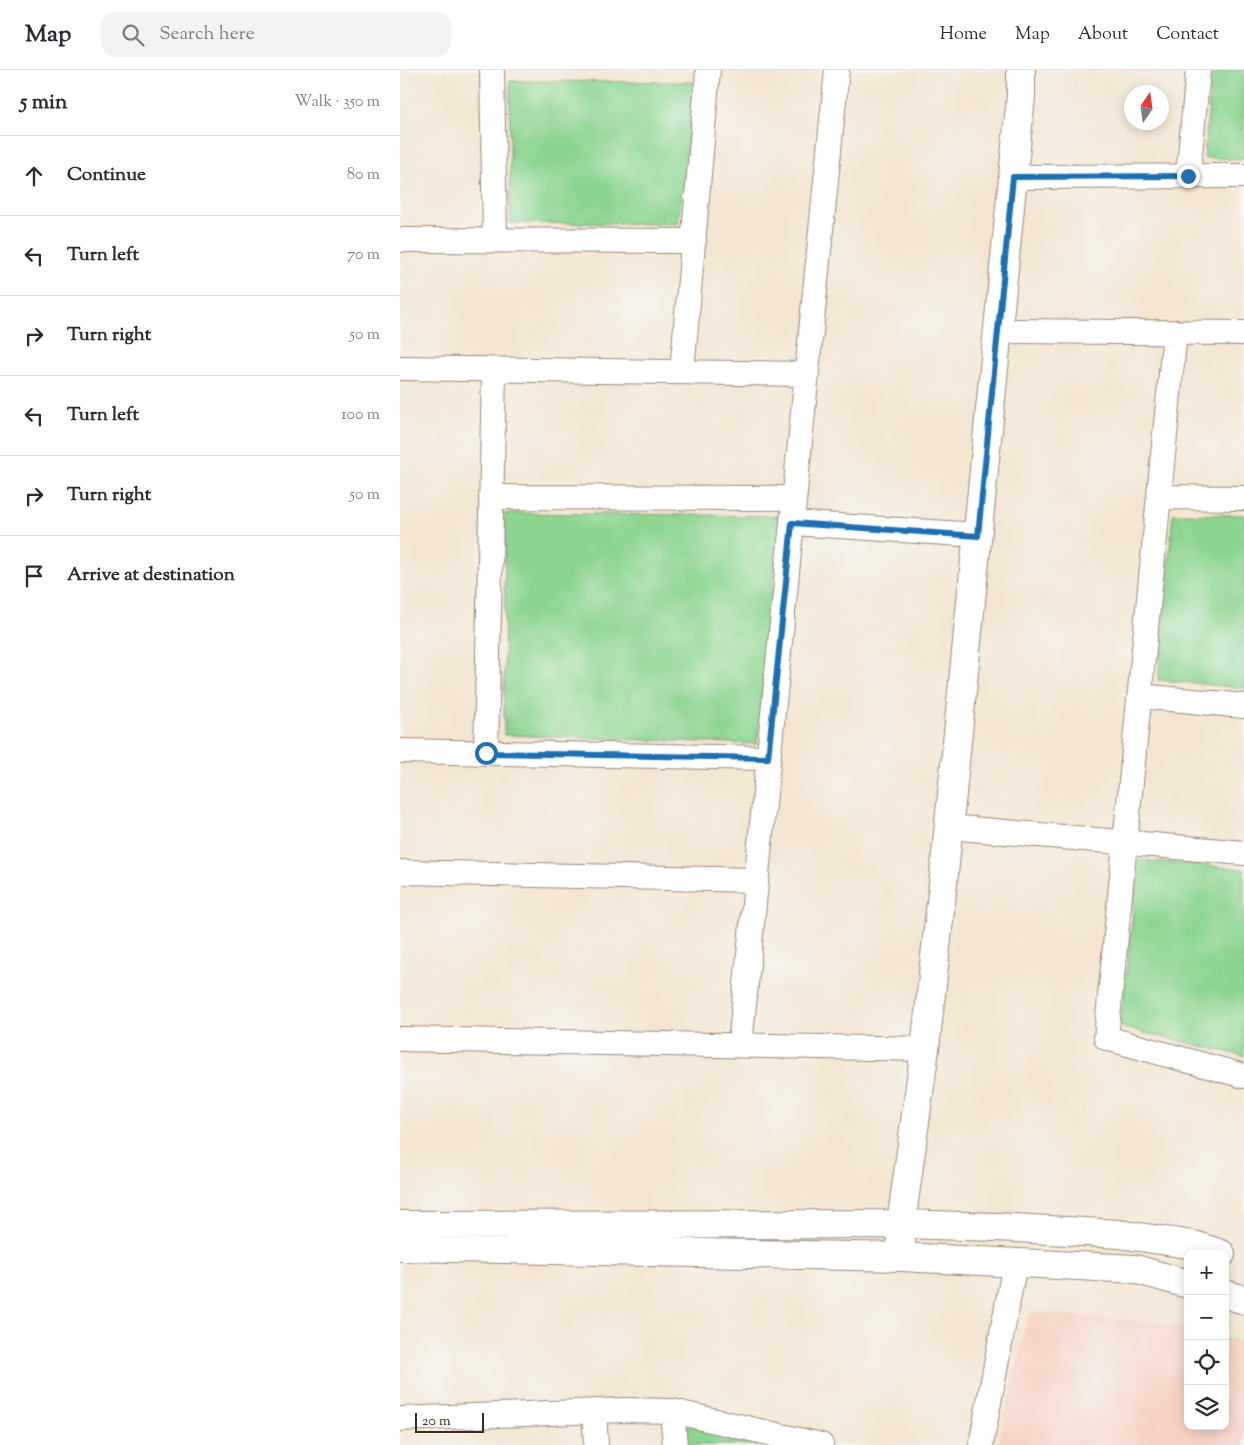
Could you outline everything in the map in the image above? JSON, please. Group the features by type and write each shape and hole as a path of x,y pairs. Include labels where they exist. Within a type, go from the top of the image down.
{"street":[{"path":"492,70 495,240"},
{"path":"682,372 708,70"},
{"path":"740,1045 837,70"},
{"path":"901,1257 901,1224 925,1049 978,536 1022,70"},
{"path":"1188,176 1198,70"},
{"path":"1013,177 1244,176"},
{"path":"400,240 694,241"},
{"path":"998,330 1244,333"},
{"path":"1175,332 1106,1038 1244,1076"},
{"path":"400,368 807,374"},
{"path":"486,753 494,370"},
{"path":"491,497 794,498"},
{"path":"1159,497 1244,498"},
{"path":"792,523 978,536"},
{"path":"1140,696 1244,706"},
{"path":"400,751 768,758"},
{"path":"948,827 1244,853"},
{"path":"400,872 756,880"},
{"path":"400,1039 925,1049"},
{"path":"400,1225 901,1224 1119,1234 1194,1245 1209,1250"},
{"path":"400,1248 901,1257 1135,1268 1184,1283"},
{"path":"1229,1256 1244,1261"},
{"path":"981,1445 1015,1263"},
{"path":"1228,1295 1244,1300"},
{"path":"400,1419 624,1410 672,1411 821,1445"},
{"path":"594,1411 596,1445"},
{"path":"672,1411 675,1445"}],"shaded area":[{"path":"1029,1312 1164,1323 1184,1328 1184,1430 1229,1430 1229,1338 1244,1342 1244,1445 998,1445"}],"green space":[{"path":"1212,70 1244,70 1244,159 1204,158"},
{"path":"510,81 696,82 678,224 510,223"},
{"path":"505,513 780,516 757,744 504,735"},
{"path":"1173,514 1244,515 1244,688 1158,680"},
{"path":"1139,860 1244,869 1244,1056 1120,1027"},
{"path":"684,1423 779,1445 686,1445"}],"route":[{"path":"486,753 768,758 792,523 978,536 1013,177 1188,176"}]}
